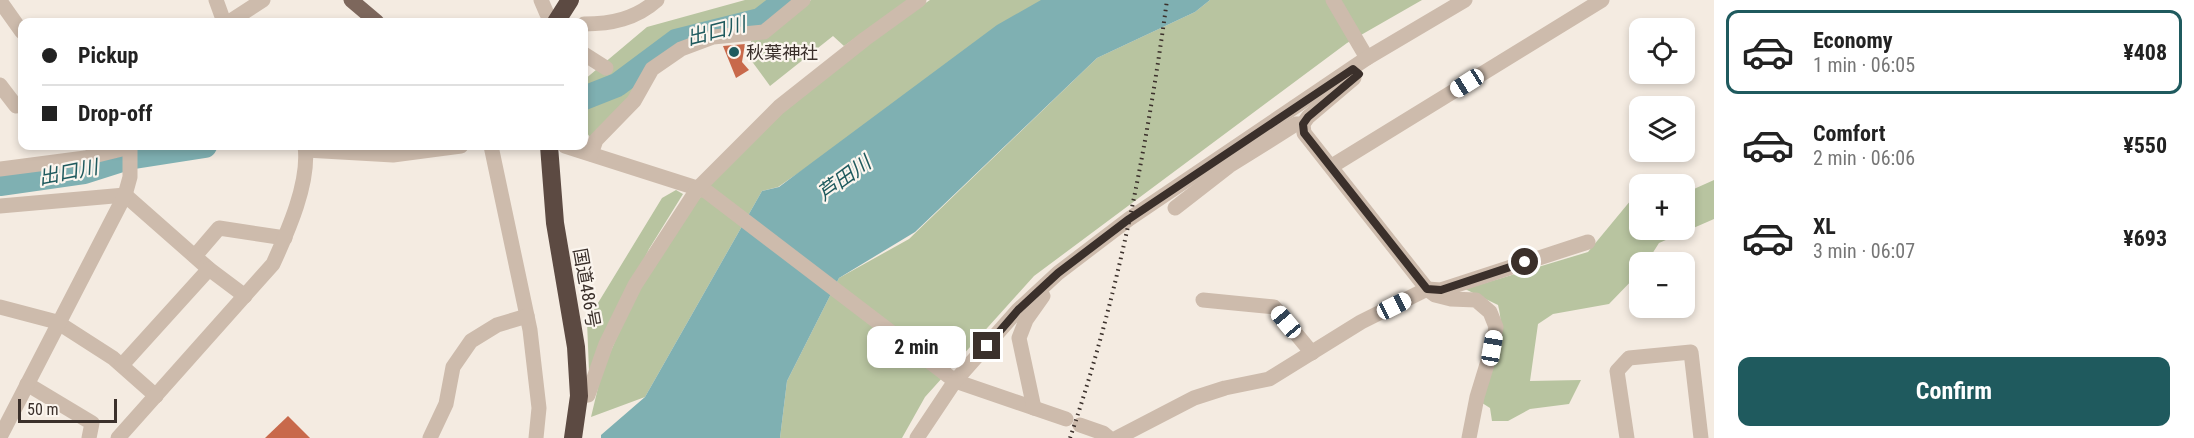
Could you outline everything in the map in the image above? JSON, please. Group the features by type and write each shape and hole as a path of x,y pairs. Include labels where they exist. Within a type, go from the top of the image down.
{"highway":[{"path":"559,18 570,0"},
{"name":"国道486号","path":"549,150 555,224 576,347 579,396 573,438"}],"main road":[{"path":"351,0 370,18"}],"street":[{"path":"216,0 224,18"},
{"path":"233,18 263,0"},
{"path":"541,0 547,14 552,18"},
{"path":"553,0 555,18"},
{"path":"588,24 626,19 645,11 657,0"},
{"path":"591,154 596,140 634,101 652,69 681,49 713,37 764,32 803,0"},
{"path":"579,396 588,395 606,344 635,285 702,190 779,107 865,39 919,0"},
{"path":"1333,0 1367,58"},
{"path":"1175,208 1229,166 1296,124 1303,124 1367,58 1465,0"},
{"path":"1332,166 1602,0"},
{"path":"0,1 18,26"},
{"path":"588,57 606,68"},
{"path":"917,438 951,378 1047,284 1129,219 1356,71"},
{"path":"0,85 13,106"},
{"path":"1303,124 1304,133 1427,289 1435,295 1451,299 1476,300 1490,312 1496,327 1469,438"},
{"path":"0,169 86,158 115,150"},
{"path":"0,437 57,322 125,195 130,177 130,150"},
{"path":"118,438 273,264 285,238 305,177 305,150"},
{"path":"330,150 393,155 431,150"},
{"path":"492,150 527,316 539,408 536,438"},
{"path":"578,150 702,190 951,378 1103,433 1109,438"},
{"path":"0,206 125,195 245,296"},
{"path":"195,256 219,228 285,238"},
{"path":"1117,438 1194,398 1225,388 1269,379 1361,322 1427,289 1441,290 1588,242"},
{"path":"122,365 209,268"},
{"path":"1034,408 1019,338 1026,320 1047,290 1047,284"},
{"path":"1203,300 1274,307 1312,353"},
{"path":"0,307 57,322 122,365 156,396"},
{"path":"430,438 446,404 453,367 471,341 497,325 527,316"},
{"path":"1627,438 1617,371 1629,358 1691,352 1701,438"},
{"path":"27,384 92,423 89,438"}],"green space":[{"path":"745,0 796,0 763,27 681,44 591,139 588,134 588,77 647,27"},
{"path":"811,0 909,0 844,46 833,36 770,86 748,56 752,37 765,36"},
{"path":"930,0 1050,0 778,187 762,191 645,397 591,417 602,371 636,294 691,209 715,179 780,115 884,31"},
{"path":"1210,0 1422,0 1347,43 1034,276 925,397 902,438 780,438 787,381 839,278 909,239 1097,58 1195,12"},
{"path":"1714,180 1714,219 1695,227 1695,189"},
{"path":"676,190 683,194 649,249 589,372 587,321 662,198"},
{"path":"1629,202 1629,240 1666,240 1659,243 1653,252 1629,252 1629,283 1609,304 1553,314 1538,324 1530,381 1581,380 1569,404 1530,409 1508,421 1492,421 1490,408 1479,401 1493,366 1499,342 1501,330 1498,305 1465,289 1588,252"}],"water":[{"name":"芦田川","path":"1041,0 1210,0 1195,12 1097,58 915,232 839,278 787,381 780,438 601,438 601,435 645,397 762,191 779,187 997,25"}],"building":[{"name":"秋葉神社","path":"745,44 742,62 749,70 736,78 723,46"},
{"path":"288,416 310,438 265,438"}],"waterway":[{"name":"出口川","path":"588,96 617,85 676,41 760,20 786,0"},
{"name":"出口川","path":"0,184 84,172 128,158 179,150"}],"railway":[{"path":"1070,438 1103,331 1129,222 1150,111 1167,0"}],"place":[{"name":"秋葉神社","path":"734,52"}],"route":[{"path":"987,346 1018,310 1058,273 1129,219 1353,69 1359,74 1308,117 1303,124 1304,133 1427,289 1441,290 1525,262"}]}
